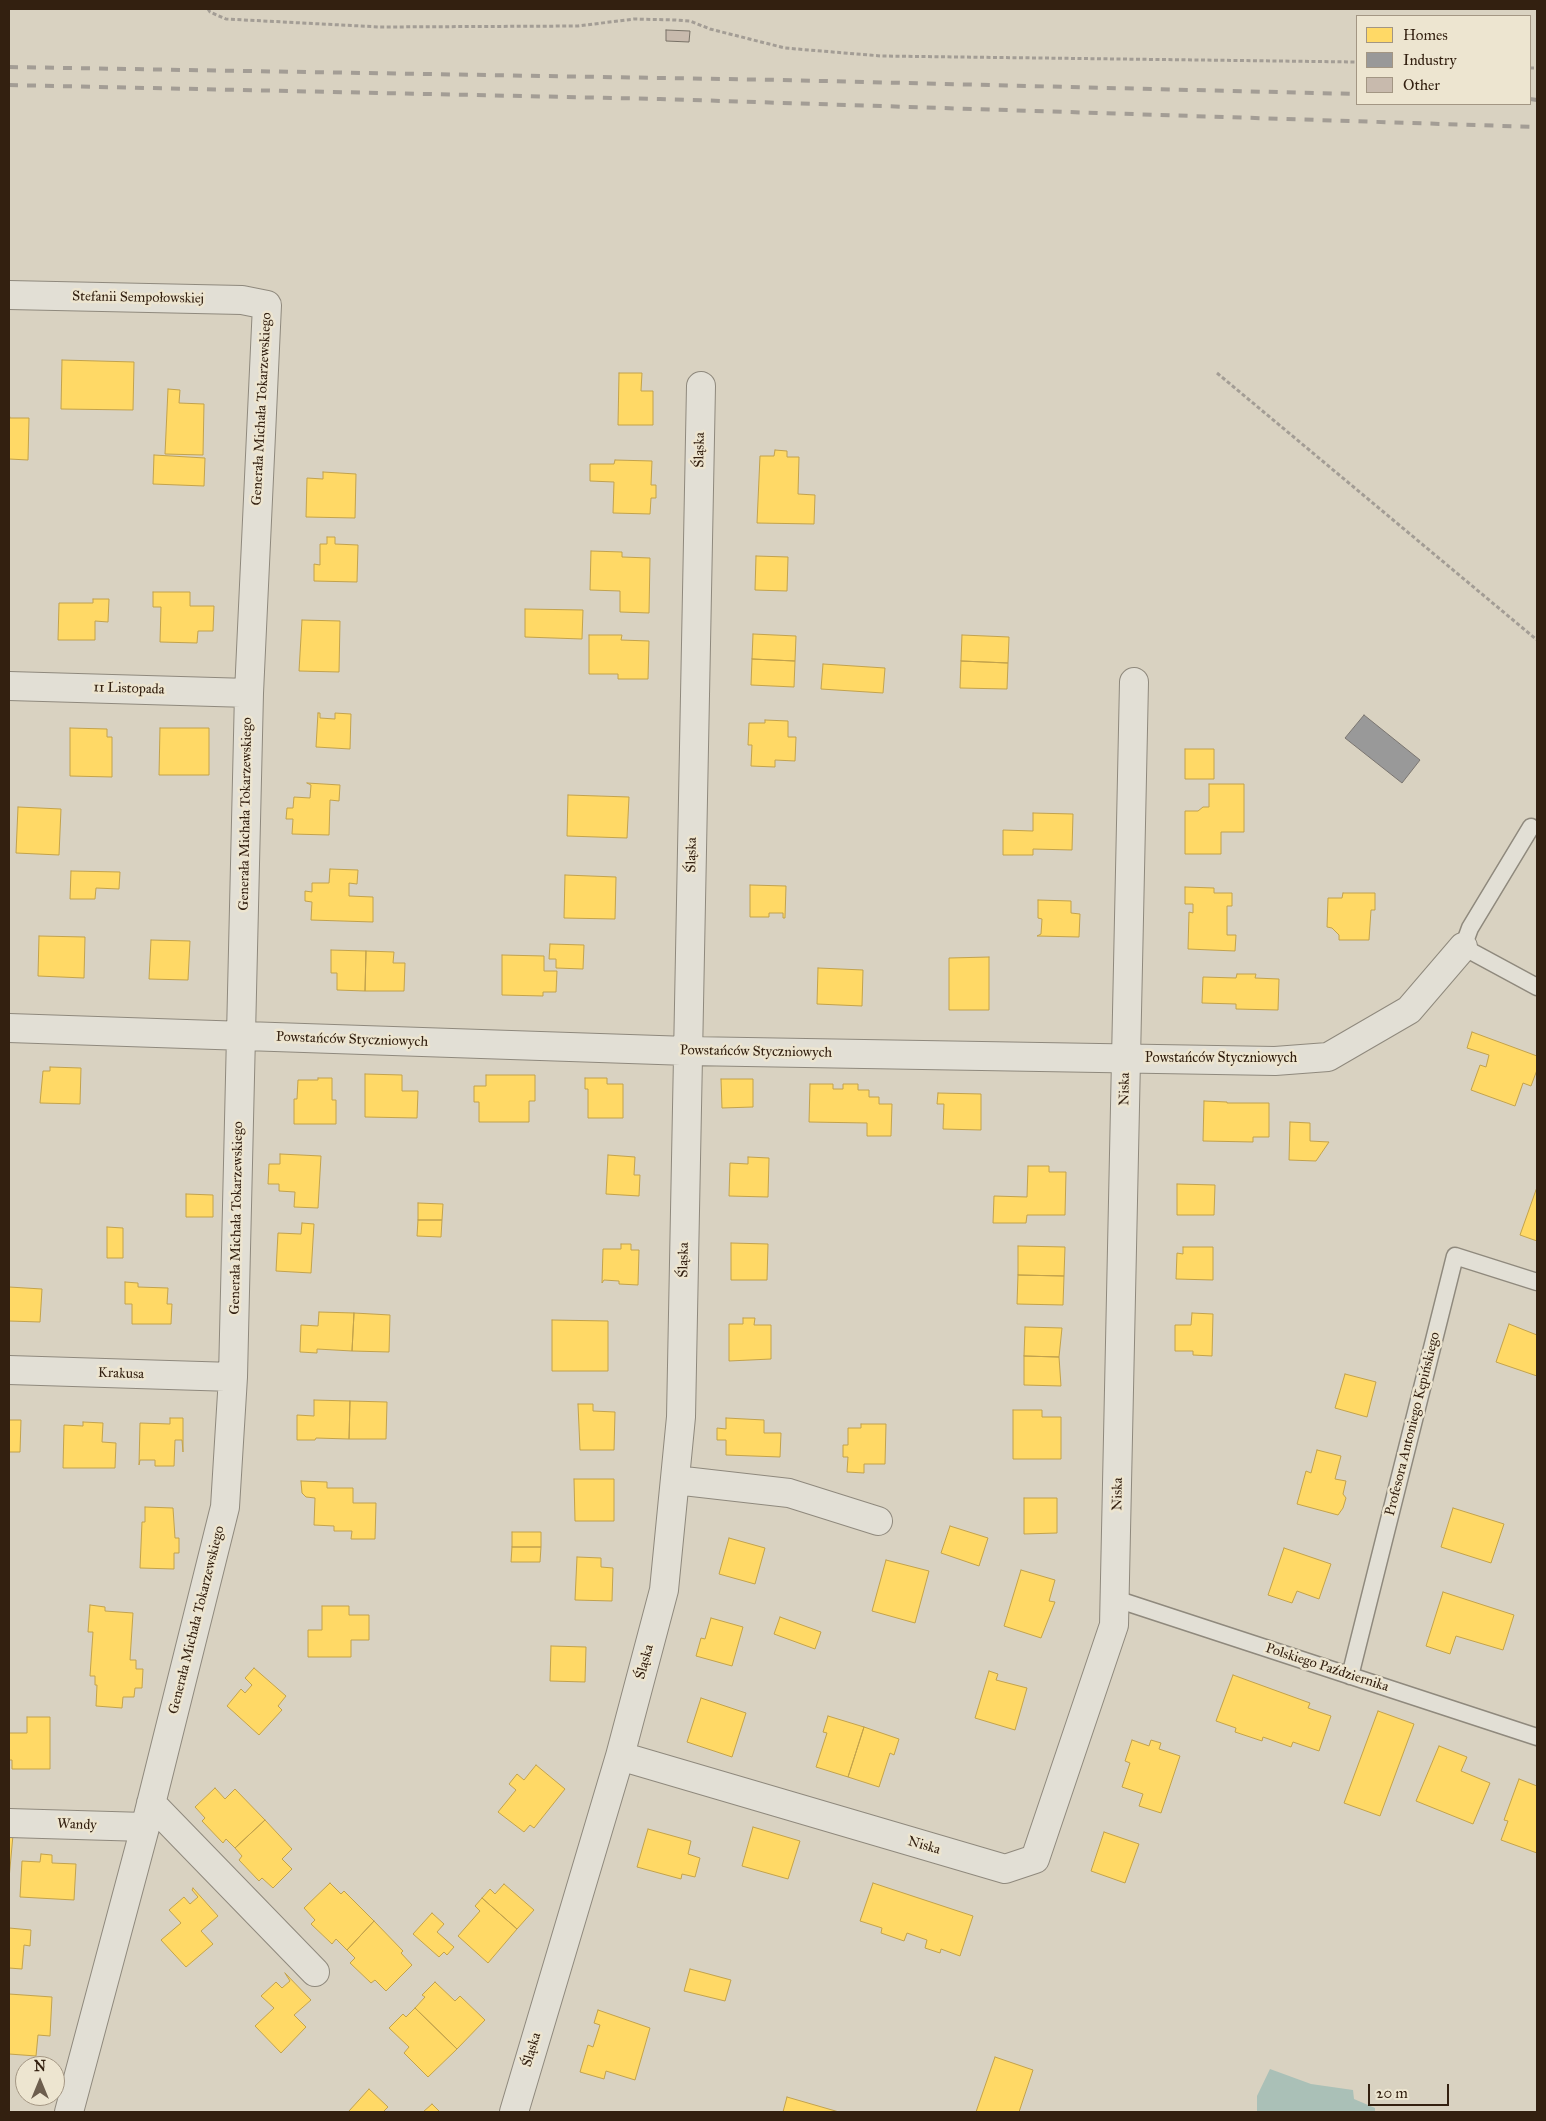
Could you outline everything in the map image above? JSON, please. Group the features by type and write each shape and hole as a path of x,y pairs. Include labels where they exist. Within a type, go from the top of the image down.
{"street":[{"name":"Stefanii Sempołowskiej","path":"9,295 242,300 267,305"},
{"name":"Generała Michała Tokarzewskiego","path":"68,2112 148,1817 226,1507 233,1377 249,693 267,305"},
{"name":"Śląska","path":"514,2112 620,1756 664,1590 681,1417 701,386"},
{"name":"Niska","path":"620,1756 1005,1870 1036,1860 1114,1626 1134,682"},
{"name":"11 Listopada","path":"9,686 249,693"},
{"name":"Powstańców Styczniowych","path":"9,1028 688,1051 1126,1060 1275,1061 1328,1057 1409,1010 1463,947"},
{"name":"Krakusa","path":"9,1370 233,1377"},
{"path":"675,1480 789,1493 878,1521"},
{"path":"148,1817 252,1928"},
{"path":"148,1817 315,1972"},
{"name":"Wandy","path":"9,1823 148,1817"}],"lane":[{"path":"1532,827 1470,928 1463,947 1537,987"},
{"name":"Profesora Antoniego Kępińskiego","path":"1350,1676 1455,1256 1537,1282"},
{"name":"Polskiego Października","path":"1116,1599 1537,1738"}],"path":[{"path":"208,9 210,12 226,19 380,27 578,26 634,19 676,20 690,21 710,29 785,48 881,56 1356,62"},
{"path":"1217,373 1537,640"}],"shaded area":[{"path":"1270,2069 1311,2084 1353,2090 1354,2099 1375,2108 1375,2112 1257,2112 1257,2096"}],"building: Homes":[{"path":"62,360 134,362 133,410 61,409"},
{"path":"619,373 642,373 641,391 653,391 653,425 618,425"},
{"path":"168,389 180,390 179,403 204,404 203,455 165,454"},
{"path":"9,414 10,418 29,418 28,460 9,459"},
{"path":"775,450 787,451 787,457 799,457 798,494 815,495 814,524 757,523 760,456 774,456"},
{"path":"154,455 205,458 204,486 153,484"},
{"path":"615,460 652,461 651,485 656,485 656,498 651,498 650,514 613,513 614,482 590,481 590,464 614,464"},
{"path":"323,472 356,474 355,518 306,517 307,478 323,479"},
{"path":"327,537 335,537 335,544 358,545 357,582 314,581 314,564 320,565 320,544 327,544"},
{"path":"591,551 622,552 622,557 650,558 649,613 620,612 620,591 590,590"},
{"path":"756,556 788,557 787,591 755,590"},
{"path":"153,592 190,592 190,606 214,606 213,631 198,631 197,643 160,642 161,607 153,607"},
{"path":"93,599 109,599 108,622 95,621 95,640 58,640 59,603 93,603"},
{"path":"525,609 583,610 582,639 525,637"},
{"path":"302,620 340,621 339,672 299,671"},
{"path":"753,634 796,636 795,661 752,659"},
{"path":"589,635 622,635 621,640 649,641 648,679 618,679 618,674 589,674"},
{"path":"962,635 1009,637 1008,663 961,661"},
{"path":"752,659 795,661 794,687 751,685"},
{"path":"961,661 1008,663 1007,689 960,688"},
{"path":"823,664 885,668 883,693 821,689"},
{"path":"318,713 320,713 320,718 335,719 335,713 351,714 350,749 316,747"},
{"path":"765,720 788,721 788,737 796,737 795,761 775,760 775,767 751,766 752,745 748,745 749,723 765,723"},
{"path":"70,728 107,729 107,737 112,737 112,777 70,776"},
{"path":"160,728 209,728 209,775 159,775"},
{"path":"1185,749 1214,749 1214,779 1185,779"},
{"path":"307,783 340,785 339,801 330,800 329,835 292,834 293,819 286,819 287,808 293,808 294,797 310,798 311,785"},
{"path":"1209,784 1244,784 1244,832 1221,832 1221,854 1185,854 1185,811 1198,811 1203,807 1209,807"},
{"path":"568,795 629,797 627,838 567,836"},
{"path":"18,807 61,809 59,855 16,853"},
{"path":"1033,813 1073,814 1072,850 1033,849 1033,855 1003,855 1003,830 1033,831"},
{"path":"330,869 358,870 357,884 349,883 349,896 373,897 373,922 311,920 312,902 305,901 305,891 312,892 312,883 329,883"},
{"path":"71,871 120,872 119,889 96,888 95,899 70,899"},
{"path":"565,875 616,877 615,919 564,918"},
{"path":"750,885 786,886 785,918 783,918 783,913 769,913 769,917 750,917"},
{"path":"1185,887 1214,888 1214,893 1232,893 1232,906 1227,906 1227,935 1236,935 1235,951 1188,949 1189,912 1193,913 1193,904 1185,904"},
{"path":"1343,893 1375,893 1375,910 1371,910 1369,940 1339,940 1339,935 1332,928 1327,927 1328,898 1342,898"},
{"path":"1038,900 1071,901 1071,913 1080,914 1079,937 1037,936 1041,934 1042,919 1038,918"},
{"path":"39,936 85,937 84,978 38,976"},
{"path":"151,940 190,941 188,980 149,979"},
{"path":"550,944 584,945 583,969 556,968 556,959 549,959"},
{"path":"331,950 366,951 365,991 337,990 337,973 331,973"},
{"path":"366,951 394,952 393,963 405,963 404,991 365,991"},
{"path":"502,955 544,956 544,971 557,971 556,992 543,992 543,996 502,995"},
{"path":"989,957 989,1010 949,1010 949,958"},
{"path":"818,968 863,970 862,1006 817,1004"},
{"path":"1237,974 1256,974 1255,978 1279,979 1278,1010 1236,1009 1236,1004 1202,1003 1203,977 1236,978"},
{"path":"1472,1032 1537,1056 1537,1070 1531,1086 1523,1083 1515,1106 1471,1090 1480,1065 1486,1067 1489,1055 1467,1048"},
{"path":"50,1067 81,1068 80,1104 40,1103 43,1071 50,1071"},
{"path":"365,1074 402,1075 402,1091 418,1091 417,1118 365,1117"},
{"path":"486,1075 535,1075 535,1101 529,1101 529,1122 479,1122 479,1102 474,1102 474,1086 486,1086"},
{"path":"318,1078 332,1078 332,1100 336,1100 336,1124 294,1124 294,1099 297,1099 298,1080 318,1080"},
{"path":"585,1078 607,1078 607,1084 623,1084 623,1118 588,1118 588,1089 585,1089"},
{"path":"721,1079 753,1079 753,1107 722,1108"},
{"path":"810,1084 833,1084 833,1089 843,1089 843,1084 858,1084 858,1090 869,1090 869,1097 879,1097 879,1104 892,1104 891,1136 867,1136 867,1123 809,1122"},
{"path":"938,1093 981,1094 981,1130 943,1129 944,1104 937,1104"},
{"path":"1204,1101 1269,1103 1269,1137 1253,1137 1253,1142 1203,1141"},
{"path":"1290,1122 1310,1123 1310,1141 1329,1142 1316,1161 1289,1160"},
{"path":"280,1154 321,1156 318,1208 294,1207 295,1192 279,1191 279,1184 268,1184 269,1164 280,1164"},
{"path":"608,1155 635,1157 634,1175 640,1175 639,1196 606,1194"},
{"path":"748,1157 769,1158 768,1197 729,1196 730,1163 748,1164"},
{"path":"1028,1166 1049,1166 1049,1172 1066,1172 1065,1215 1027,1215 1026,1223 993,1223 994,1196 1027,1197"},
{"path":"1177,1184 1215,1185 1214,1215 1177,1215"},
{"path":"1537,1190 1537,1241 1520,1235"},
{"path":"186,1194 213,1195 213,1217 186,1217"},
{"path":"418,1203 443,1204 442,1220 418,1220"},
{"path":"418,1220 442,1220 441,1237 417,1236"},
{"path":"302,1223 314,1224 311,1273 276,1271 278,1233 301,1234"},
{"path":"107,1227 123,1228 123,1258 107,1258"},
{"path":"731,1243 768,1244 767,1280 731,1280"},
{"path":"621,1244 631,1244 631,1250 639,1250 638,1285 619,1284 619,1281 604,1280 602,1283 603,1249 621,1249"},
{"path":"1018,1246 1065,1247 1064,1276 1018,1275"},
{"path":"1183,1247 1213,1247 1213,1280 1176,1279 1177,1253 1183,1254"},
{"path":"1018,1275 1064,1276 1063,1305 1017,1304"},
{"path":"125,1282 138,1283 138,1287 168,1288 167,1304 172,1304 171,1324 132,1324 132,1304 125,1304"},
{"path":"9,1287 42,1289 40,1322 9,1321"},
{"path":"319,1312 354,1313 352,1351 317,1349 317,1353 300,1352 301,1325 318,1326"},
{"path":"354,1313 390,1315 389,1352 352,1351"},
{"path":"1192,1313 1213,1314 1212,1356 1193,1355 1193,1351 1175,1351 1175,1325 1191,1325"},
{"path":"743,1318 755,1318 754,1325 771,1325 771,1359 729,1361 729,1324 743,1324"},
{"path":"552,1320 608,1321 608,1371 552,1371"},
{"path":"1509,1324 1537,1335 1537,1376 1496,1362"},
{"path":"1025,1327 1062,1328 1059,1357 1024,1356"},
{"path":"1024,1356 1059,1357 1061,1386 1024,1385"},
{"path":"1345,1374 1376,1382 1367,1417 1335,1408"},
{"path":"314,1400 350,1401 349,1439 316,1438 315,1440 297,1440 297,1415 314,1416"},
{"path":"350,1401 387,1402 386,1439 349,1439"},
{"path":"578,1404 593,1404 593,1411 615,1412 614,1450 580,1450"},
{"path":"1013,1410 1042,1410 1042,1417 1061,1417 1061,1459 1013,1459"},
{"path":"170,1418 183,1418 183,1452 182,1440 175,1440 174,1466 155,1466 155,1460 140,1460 139,1465 140,1423 170,1424"},
{"path":"726,1418 764,1420 764,1433 781,1433 780,1457 726,1455 726,1440 717,1440 717,1428 726,1429"},
{"path":"9,1420 21,1420 20,1452 9,1452"},
{"path":"83,1422 103,1423 102,1442 116,1443 115,1468 63,1468 64,1425 83,1426"},
{"path":"861,1424 886,1424 885,1464 864,1464 864,1473 847,1472 848,1457 843,1457 843,1445 848,1445 848,1428 861,1428"},
{"path":"1317,1450 1341,1456 1335,1479 1346,1481 1343,1494 1346,1498 1343,1508 1338,1515 1297,1504 1306,1471 1311,1473"},
{"path":"574,1479 614,1479 614,1521 575,1521"},
{"path":"301,1481 327,1482 327,1488 353,1488 353,1503 376,1503 375,1539 351,1539 352,1531 334,1531 334,1526 314,1525 315,1498 306,1497 302,1493"},
{"path":"1024,1498 1057,1498 1057,1533 1024,1534"},
{"path":"145,1507 173,1508 175,1538 179,1538 179,1553 174,1553 174,1569 140,1568 142,1522 145,1522"},
{"path":"1453,1508 1504,1524 1491,1563 1441,1547"},
{"path":"950,1526 988,1538 979,1566 941,1553"},
{"path":"512,1532 541,1532 541,1547 512,1547"},
{"path":"729,1538 765,1548 755,1584 719,1574"},
{"path":"512,1547 541,1547 540,1562 511,1562"},
{"path":"1284,1548 1331,1564 1319,1599 1297,1591 1292,1603 1268,1595"},
{"path":"577,1557 601,1558 601,1567 613,1568 612,1601 575,1600"},
{"path":"886,1560 929,1571 915,1623 872,1611"},
{"path":"1021,1570 1055,1580 1049,1601 1055,1602 1041,1638 1004,1626"},
{"path":"1443,1592 1514,1615 1503,1650 1456,1636 1450,1654 1426,1646"},
{"path":"90,1605 105,1607 105,1611 133,1613 130,1660 136,1660 136,1669 143,1669 142,1688 135,1688 134,1697 123,1697 122,1708 96,1706 97,1685 95,1685 95,1676 90,1676 93,1632 88,1632"},
{"path":"322,1606 349,1606 349,1615 369,1615 369,1640 351,1640 351,1657 308,1657 308,1630 322,1630"},
{"path":"780,1617 821,1632 815,1649 774,1634"},
{"path":"711,1618 743,1627 732,1666 696,1656 701,1638 705,1639"},
{"path":"551,1646 586,1647 585,1682 550,1681"},
{"path":"254,1668 286,1696 278,1706 282,1710 259,1735 227,1706 241,1689 245,1693 252,1685 245,1678"},
{"path":"989,1671 998,1674 996,1680 1027,1688 1015,1730 975,1718"},
{"path":"1233,1675 1310,1703 1308,1708 1331,1716 1319,1751 1293,1742 1291,1747 1263,1737 1262,1741 1235,1732 1236,1728 1216,1721"},
{"path":"701,1698 746,1713 732,1757 687,1742"},
{"path":"1378,1711 1414,1724 1380,1816 1344,1803"},
{"path":"828,1716 864,1727 848,1777 816,1767 827,1733 823,1732"},
{"path":"27,1717 50,1717 50,1769 12,1769 12,1760 9,1760 9,1733 27,1733"},
{"path":"864,1727 899,1739 894,1755 890,1753 879,1787 848,1777"},
{"path":"1132,1740 1149,1746 1151,1740 1161,1743 1159,1749 1180,1756 1161,1813 1139,1806 1143,1794 1122,1787 1130,1763 1125,1761"},
{"path":"1439,1746 1467,1757 1461,1771 1490,1783 1473,1824 1416,1801"},
{"path":"536,1765 565,1789 534,1828 530,1825 524,1832 498,1812 516,1790 509,1784 517,1774 524,1780"},
{"path":"1519,1779 1537,1786 1537,1853 1501,1840 1508,1821 1504,1820"},
{"path":"215,1788 225,1799 235,1789 265,1820 235,1848 226,1839 223,1843 202,1821 205,1818 195,1807"},
{"path":"265,1820 292,1849 282,1859 292,1869 273,1888 262,1878 259,1881 239,1860 242,1856 235,1848"},
{"path":"753,1827 800,1841 788,1879 742,1866"},
{"path":"648,1829 691,1841 688,1854 700,1858 695,1877 682,1874 681,1879 637,1867"},
{"path":"1104,1832 1139,1844 1125,1883 1091,1871"},
{"path":"9,1835 13,1835 9,1879"},
{"path":"41,1854 52,1855 52,1863 76,1864 74,1900 20,1897 22,1861 40,1862"},
{"path":"330,1883 341,1894 344,1891 374,1921 347,1950 336,1939 332,1944 311,1924 315,1920 304,1908"},
{"path":"873,1883 973,1916 960,1956 941,1949 940,1953 925,1948 927,1940 907,1933 904,1941 881,1933 882,1928 860,1921"},
{"path":"504,1884 534,1910 517,1929 482,1898 490,1889 495,1894"},
{"path":"193,1888 218,1916 201,1931 213,1944 186,1967 161,1940 181,1923 169,1910 184,1897 190,1904 198,1897 192,1890"},
{"path":"482,1898 517,1929 488,1963 458,1936 480,1911 475,1906"},
{"path":"432,1913 444,1924 437,1932 454,1947 447,1955 444,1952 439,1957 413,1934"},
{"path":"374,1921 403,1951 401,1953 412,1965 386,1991 375,1980 371,1983 350,1963 355,1958 347,1950"},
{"path":"9,1928 31,1930 30,1946 24,1945 22,1969 9,1968"},
{"path":"690,1969 731,1980 725,2001 684,1991"},
{"path":"285,1973 311,2000 294,2015 306,2027 281,2053 255,2026 274,2008 261,1996 276,1982 282,1988 290,1981"},
{"path":"435,1982 455,2001 460,1996 485,2020 457,2049 415,2008 425,1997 422,1995"},
{"path":"9,1994 52,1997 50,2036 38,2035 36,2056 9,2054"},
{"path":"415,2008 457,2049 428,2077 404,2053 409,2047 389,2028 403,2014 406,2017"},
{"path":"598,2010 650,2028 635,2080 606,2071 604,2079 580,2072 588,2045 593,2047 600,2025 594,2023"},
{"path":"995,2057 1033,2070 1019,2112 976,2112"},
{"path":"369,2089 388,2107 383,2112 350,2112 349,2111"},
{"path":"787,2097 839,2112 783,2112"},
{"path":"432,2104 440,2112 423,2112"}],"building: Industry":[{"path":"1364,715 1420,760 1402,783 1345,738"}],"building: Other":[{"path":"666,30 690,31 689,42 666,41"}],"railway":[{"path":"9,67 782,80 1356,94"},
{"path":"9,85 660,99 1537,127"},
{"path":"1531,99 1537,100"}]}
